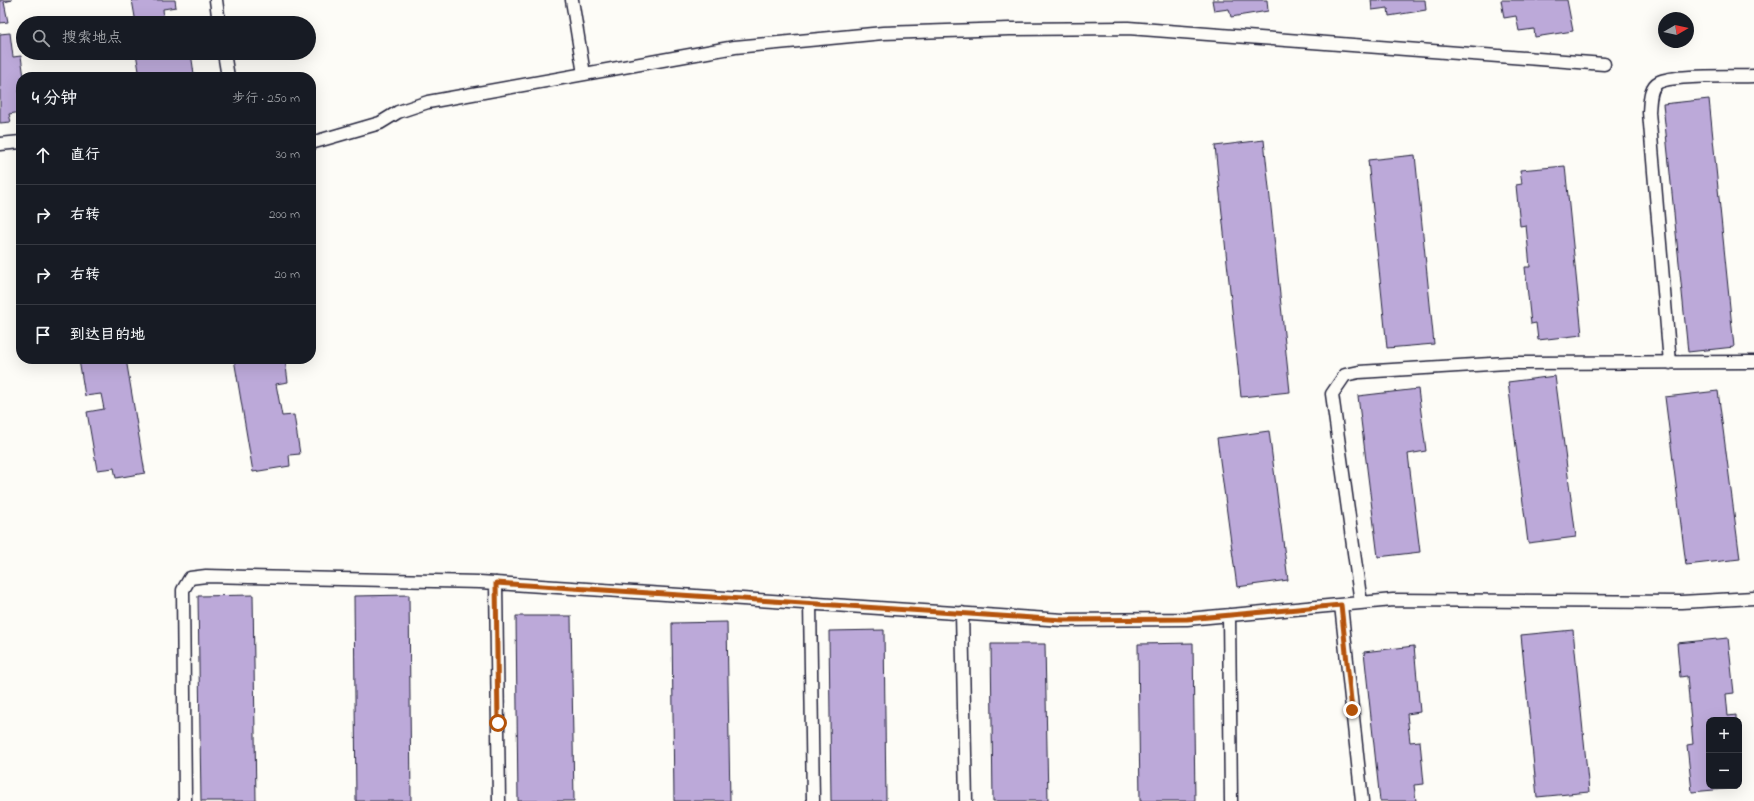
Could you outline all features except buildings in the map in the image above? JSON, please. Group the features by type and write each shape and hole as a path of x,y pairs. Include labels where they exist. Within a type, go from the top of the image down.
{"lane":[{"path":"216,0 218,16"},
{"path":"572,0 584,74"},
{"path":"316,142 380,123 398,112 428,102 735,47 883,33 1010,29 1128,28 1604,64"},
{"path":"225,60 227,72"},
{"path":"1670,363 1649,112 1650,93 1658,82 1672,78 1754,76"},
{"path":"0,144 16,142"},
{"path":"1361,603 1332,394 1345,375 1359,372 1507,364 1754,362"},
{"path":"185,801 183,590 190,578 206,576 496,583 1063,620 1187,619 1393,600 1681,602 1754,598"},
{"path":"496,583 499,801"},
{"path":"810,603 812,801"},
{"path":"1341,605 1362,801"},
{"path":"962,613 966,801"},
{"path":"1229,615 1231,801"}],"route":[{"path":"498,723 496,583 1063,620 1187,619 1341,605 1352,710"}]}
